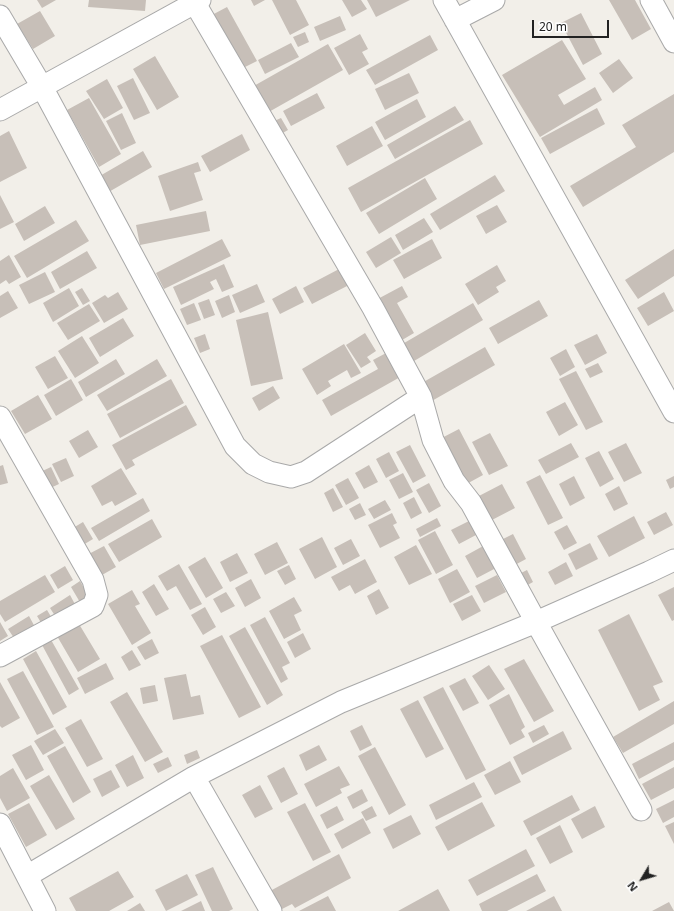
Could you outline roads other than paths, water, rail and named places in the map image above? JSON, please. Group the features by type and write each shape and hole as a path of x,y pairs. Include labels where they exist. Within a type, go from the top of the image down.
{"street":[{"path":"444,0 674,412"},
{"path":"455,20 494,0"},
{"path":"651,0 674,42"},
{"path":"0,110 197,1 373,308 421,397 433,440 454,481 471,503 641,810"},
{"path":"0,16 42,87 235,446 253,464 269,472 291,477 306,472 421,397"},
{"path":"0,417 93,580 98,595 93,606 0,656"},
{"path":"27,876 194,777 341,702 536,622 674,560"},
{"path":"194,777 271,911"},
{"path":"0,824 46,911"}]}
